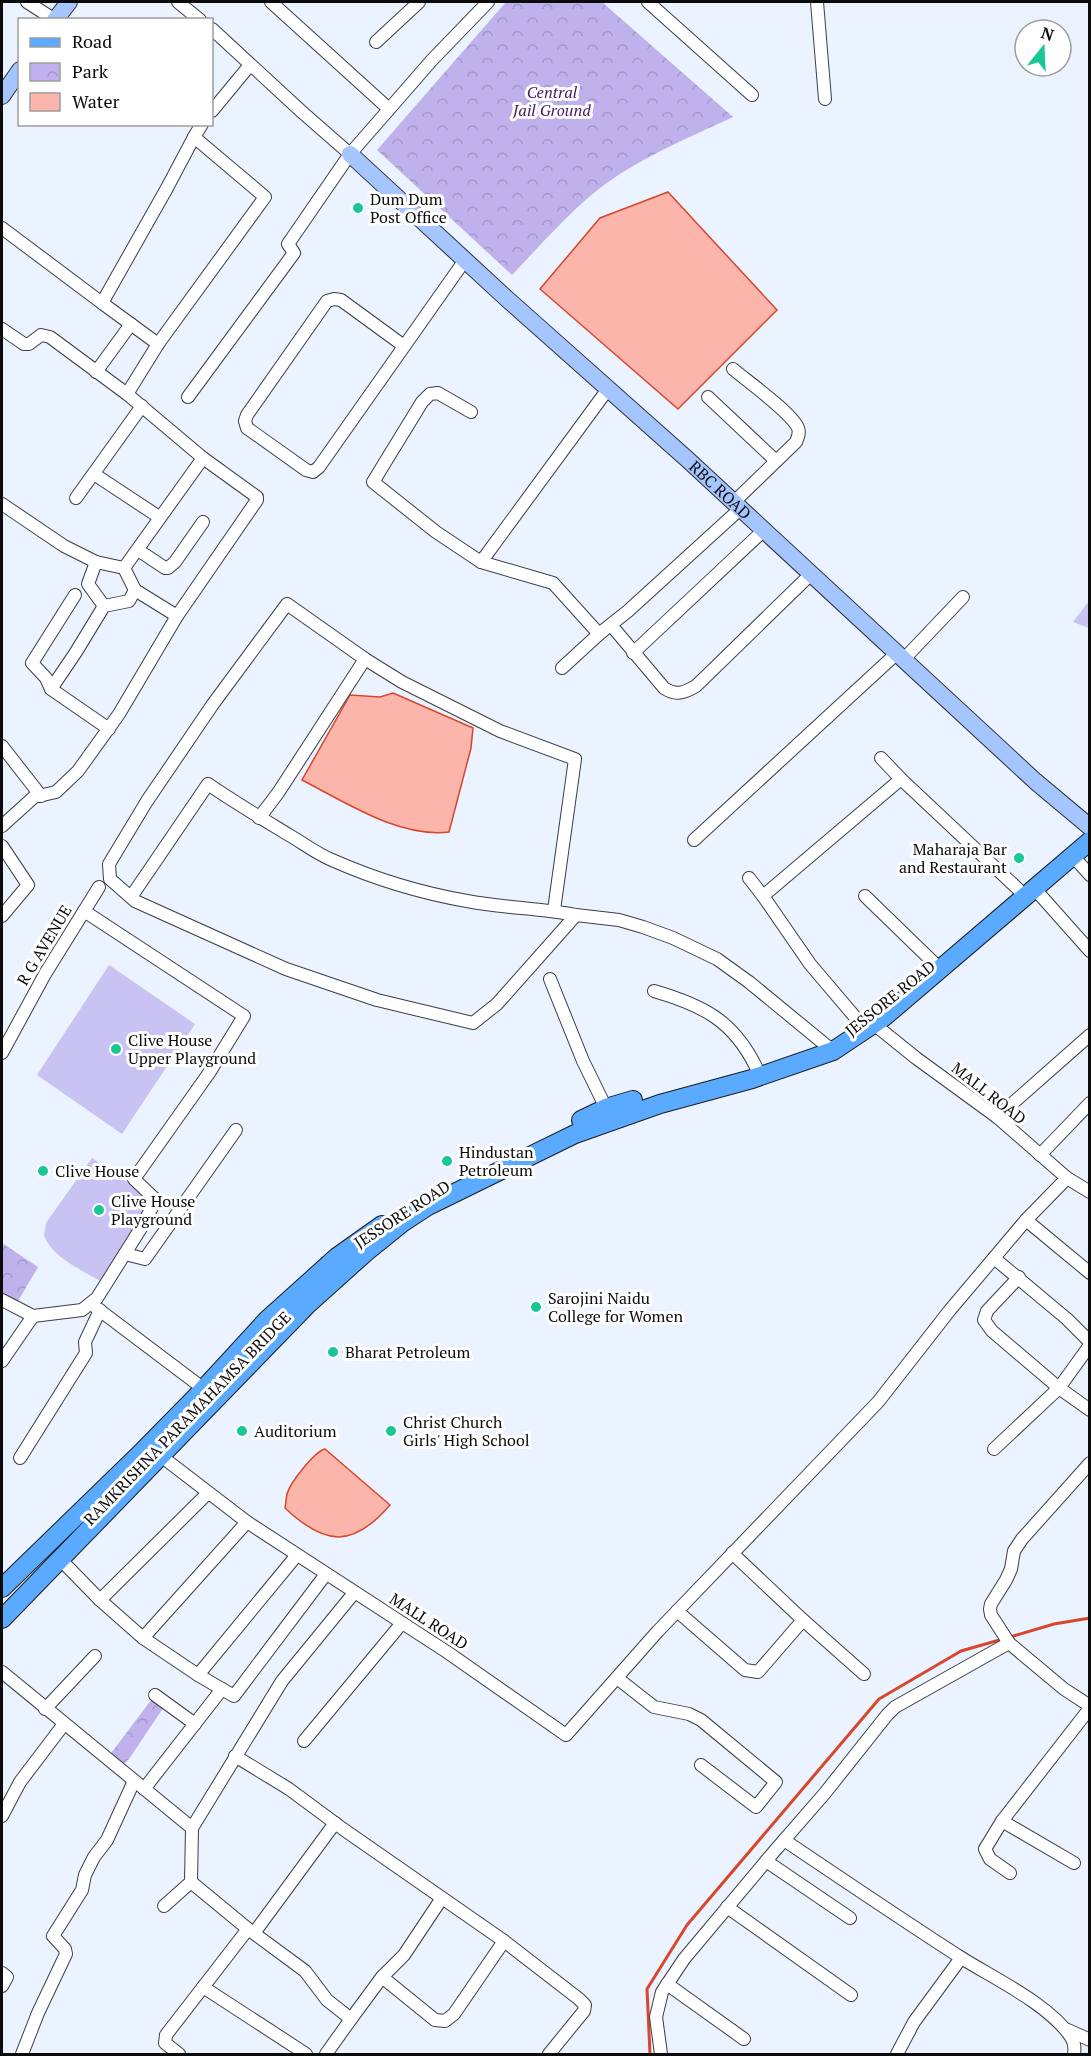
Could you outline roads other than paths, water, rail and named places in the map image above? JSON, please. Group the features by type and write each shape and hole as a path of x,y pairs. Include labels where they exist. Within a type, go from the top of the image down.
{"main road":[{"name":"JESSORE ROAD","path":"416,1208 574,1134 651,1107 752,1079 831,1048 925,983 1089,828"},
{"name":"JESSORE ROAD","path":"867,1024 934,963 1089,841"},
{"name":"JESSORE ROAD","path":"2,1588 138,1456 267,1320 337,1257 384,1230 450,1182 606,1108 756,1066 831,1048"},
{"name":"JESSORE ROAD","path":"2,1619 308,1304 384,1230"},
{"name":"RAMKRISHNA PARAMAHAMSA BRIDGE","path":"2,1603 59,1548 308,1294 384,1230"}],"street":[{"path":"27,2 52,18"},
{"path":"57,18 69,2"},
{"path":"178,2 198,18"},
{"path":"272,2 389,109"},
{"path":"376,42 419,2"},
{"path":"188,397 294,253 288,244 350,154 488,2"},
{"path":"648,2 752,95"},
{"path":"817,2 825,99"},
{"path":"213,31 350,154"},
{"path":"213,110 250,65"},
{"path":"2,96 18,73"},
{"path":"102,303 201,126"},
{"path":"127,394 158,344 265,197 194,137"},
{"name":"RBC ROAD","path":"350,154 1089,828"},
{"path":"2,228 158,344"},
{"path":"404,346 341,300 327,301 247,416 245,421 247,428 306,470 313,472 319,467 465,260"},
{"path":"96,372 131,324"},
{"path":"2,329 24,344 29,344 41,335 45,335 127,394 203,458 257,497 177,616 109,729 78,771 56,792 34,797 2,826"},
{"path":"562,669 599,634 665,579 737,506 776,460 796,442 799,429 787,414 733,369"},
{"path":"481,562 608,388"},
{"path":"471,412 438,393 430,394 422,402 373,482 436,532 481,562 553,583 599,634"},
{"path":"708,397 776,460"},
{"path":"76,498 141,406"},
{"path":"124,568 203,458"},
{"path":"94,474 159,517"},
{"path":"2,504 64,546 96,562 124,568"},
{"path":"138,550 168,568 175,562 203,522"},
{"path":"633,653 763,531"},
{"path":"96,562 88,584 104,606"},
{"path":"124,568 135,591 177,616"},
{"path":"611,625 664,687 676,694 687,692 696,686 810,574"},
{"path":"51,689 104,606 129,601 135,591"},
{"path":"75,595 32,663 46,678 51,689 109,729"},
{"path":"694,840 900,657 963,597"},
{"path":"554,910 575,759 500,731 402,682 364,659 286,604 176,758 109,864 110,879 135,901 286,969 377,1000 473,1023 497,1004 576,915"},
{"path":"259,818 278,793 364,659"},
{"path":"2,746 41,796"},
{"path":"881,758 1026,889 1089,951"},
{"path":"763,897 901,778"},
{"path":"131,897 208,784 259,818 330,860 389,882 468,902 554,910 619,920 673,938 717,959 831,1048"},
{"path":"2,846 28,885 4,907"},
{"path":"1072,855 1089,875"},
{"name":"MALL ROAD","path":"749,878 810,964 867,1024 997,1118 1067,1178 1089,1192"},
{"name":"R G AVENUE","path":"2,1053 45,974 99,887"},
{"path":"865,896 934,963"},
{"path":"20,1458 86,1353 85,1342 97,1298 156,1200 134,1179 209,1073 244,1016 84,911"},
{"path":"550,979 583,1061 606,1108"},
{"path":"654,991 684,1000 711,1013 741,1039 756,1066"},
{"path":"997,1118 1087,1042"},
{"path":"1040,1155 1089,1103"},
{"path":"125,1254 145,1259 236,1130"},
{"name":"MALL ROAD","path":"161,1456 247,1522 447,1652 566,1735 658,1631 878,1402 950,1310 1026,1220 1067,1178"},
{"path":"1026,1220 1089,1273"},
{"path":"994,1258 1067,1319 1089,1343 1059,1388 994,1449"},
{"path":"1019,1277 987,1311 984,1320 992,1331 1059,1388 1089,1410"},
{"path":"2,1300 33,1316 95,1307 204,1389"},
{"path":"2,1361 33,1316"},
{"path":"1010,1873 990,1859 985,1849 1002,1821 1089,1707 1008,1642 991,1615 991,1604 1006,1580 1011,1569 1014,1551 1022,1539 1089,1463"},
{"path":"100,1600 208,1493"},
{"path":"143,1638 247,1522"},
{"path":"732,1553 864,1674"},
{"path":"198,1675 297,1555"},
{"path":"60,1559 100,1600 143,1638 234,1696 326,1574"},
{"path":"164,1906 191,1882 192,1828 235,1756 282,1682 354,1593"},
{"path":"677,1611 745,1670 754,1672 758,1672 803,1620"},
{"path":"304,1741 402,1623"},
{"path":"661,2055 656,2017 662,1992 667,1984 684,1959 895,1707 1008,1642"},
{"path":"45,1708 95,1656"},
{"path":"2,1672 192,1828"},
{"path":"617,1678 654,1707 689,1714 700,1720 776,1782 756,1807 701,1765"},
{"path":"22,2055 38,2013 66,1954 65,1949 53,1936 82,1890 85,1875 94,1857 107,1840 139,1785 195,1724 222,1689"},
{"path":"155,1695 195,1724"},
{"path":"2,1816 20,1782 64,1724"},
{"path":"235,1756 289,1789 504,1941 585,2005 584,2011 549,2055"},
{"path":"1002,1821 1074,1863"},
{"path":"178,2055 165,2043 166,2035 335,1823"},
{"path":"784,1840 961,1958 1033,2002 1064,2028 1089,2040"},
{"path":"766,1861 850,1918"},
{"path":"191,1882 305,1971 327,2000 351,2019"},
{"path":"326,2055 382,1977 404,1955 442,1898"},
{"path":"727,1907 851,1995"},
{"path":"382,1977 435,2019 445,2021 454,2014 504,1941"},
{"path":"897,2055 900,2045 914,2022 961,1958"},
{"path":"2,1973 7,1977 2,1986"},
{"path":"667,1984 744,2039"},
{"path":"203,1988 306,2055"},
{"path":"1064,2028 1075,2044 1074,2055"}],"water":[{"path":"668,192 777,310 678,409 540,289 600,218"},
{"path":"393,693 473,728 471,748 449,832 411,830 392,824 354,808 302,780 350,695 380,697"},
{"path":"325,1449 390,1505 364,1529 351,1535 339,1537 313,1530 285,1508 287,1494 303,1468"}],"waterway":[{"path":"1010,1637 1054,1624 1090,1618"},
{"path":"650,2054 647,1989 687,1925 879,1699 961,1651 1003,1639"}],"place":[{"name":"Dum Dum Post Office","path":"358,208"},
{"name":"Maharaja Bar and Restaurant","path":"1019,858"},
{"name":"Clive House Upper Playground","path":"116,1049"},
{"name":"Hindustan Petroleum","path":"447,1161"},
{"name":"Clive House","path":"43,1171"},
{"name":"Clive House Playground","path":"99,1210"},
{"name":"Sarojini Naidu College for Women","path":"536,1307"},
{"name":"Bharat Petroleum","path":"333,1352"},
{"name":"Auditorium","path":"242,1431"},
{"name":"Christ Church Girls' High School","path":"391,1431"}],"park label":[{"name":"Central Jail Ground","path":"552,101"}]}
